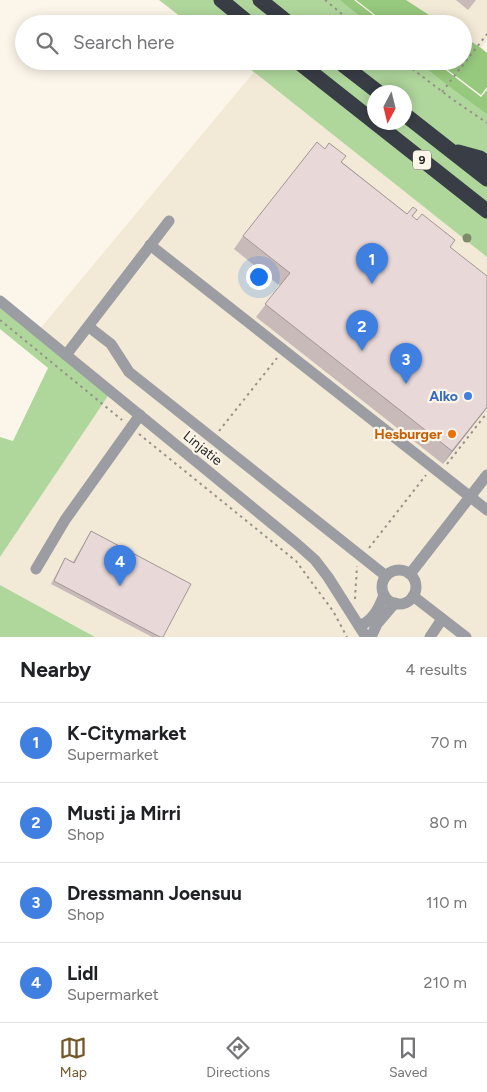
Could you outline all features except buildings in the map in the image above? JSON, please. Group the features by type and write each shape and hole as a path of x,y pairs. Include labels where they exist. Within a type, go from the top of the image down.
{"highway":[{"path":"220,0 239,15"},
{"path":"260,0 279,15"},
{"name":"9","path":"308,70 487,211"},
{"path":"350,70 369,85"},
{"name":"9","path":"412,120 487,179"},
{"path":"450,150 480,158 487,162"}],"street":[{"path":"66,355 169,221"},
{"path":"150,245 283,350 434,464 487,510"},
{"name":"Linjatie","path":"0,302 315,560 366,637"},
{"path":"89,327 112,344 129,372 386,576"},
{"path":"36,569 65,520 140,416"},
{"path":"410,574 487,475"},
{"path":"398,570 410,574 414,577 416,587 414,596 406,603 391,602 384,595 382,585 386,576 398,570"},
{"path":"360,626 371,619 384,595"},
{"path":"414,596 466,637"},
{"path":"371,637 376,624 395,603"},
{"path":"430,637 442,619"}],"path":[{"path":"325,0 343,15"},
{"path":"472,53 487,34"},
{"path":"414,70 487,123"},
{"path":"442,92 459,70"},
{"path":"0,320 296,561 333,611 348,637"},
{"path":"213,438 283,350"},
{"path":"345,604 355,598 357,563 362,556 434,464 444,467 487,413"}],"shaded area":[{"path":"406,0 487,0 487,40 481,48 472,42 472,15 429,15"},
{"path":"254,72 487,257 487,637 95,637 0,585 0,557 112,390 39,330"}],"green space":[{"path":"159,0 342,0 361,15 178,15"},
{"path":"340,0 354,0 373,15 359,15"},
{"path":"356,0 406,0 429,15 375,15"},
{"path":"472,42 487,53 487,87 481,95 448,70 472,70"},
{"path":"251,70 433,70 487,112 487,257"},
{"path":"428,70 446,70 481,97 487,90 487,114"},
{"path":"0,298 112,390 0,557 0,437 13,441 48,368 0,329"},
{"path":"0,585 95,637 0,637"}],"place":[{"name":"K-Citymarket","path":"372,284"},
{"name":"Musti ja Mirri","path":"362,351"},
{"name":"Dressmann Joensuu","path":"406,384"},
{"name":"Alko","path":"468,396"},
{"name":"Hesburger","path":"452,434"},
{"name":"Lidl","path":"120,586"}]}
